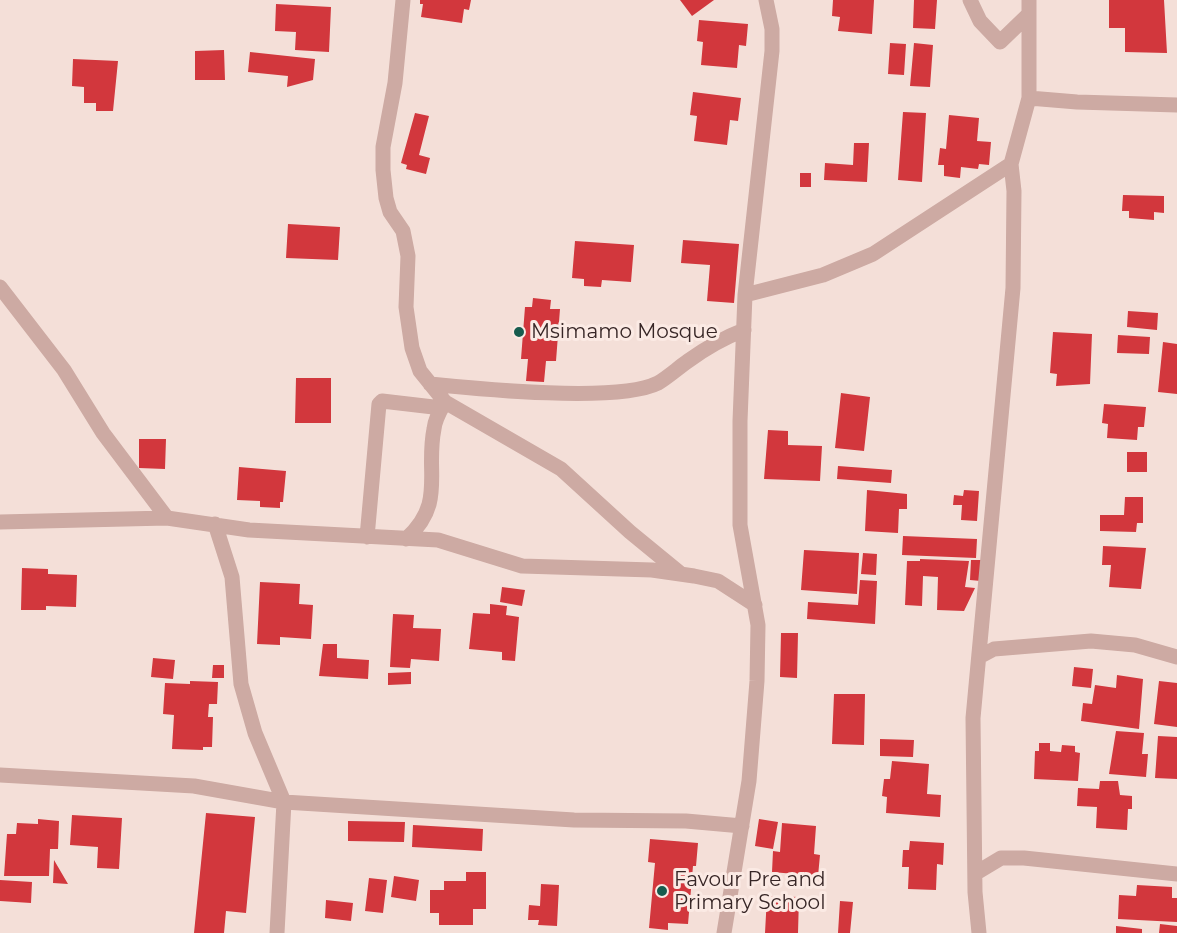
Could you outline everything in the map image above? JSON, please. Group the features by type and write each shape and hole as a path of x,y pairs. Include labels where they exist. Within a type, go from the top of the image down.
{"street":[{"path":"404,0 395,83 383,147 383,170 390,212 403,231 408,256 406,307 412,348 420,371 443,405"},
{"path":"724,933 742,826 757,681 758,625 745,564 740,525 740,421 746,295 771,68 772,29 766,0"},
{"path":"970,0 980,21 1000,42 1029,8"},
{"path":"979,933 973,718 1013,288 1014,191 1011,164 1029,98 1029,8"},
{"path":"1029,98 1177,105"},
{"path":"746,295 823,275 873,254 1011,164"},
{"path":"0,287 64,370 103,433 167,518"},
{"path":"430,384 492,390 615,392 636,389 659,382 700,352 744,330"},
{"path":"367,537 379,404 381,401 443,405 561,469 630,532 680,573"},
{"path":"406,539 415,531 432,502 433,435 443,405"},
{"path":"0,522 167,518 249,530 438,540 522,566 680,573 718,581 755,605"},
{"path":"215,524 232,577 241,684 255,733 284,802 277,933"},
{"path":"979,657 994,649 1091,641 1135,645 1177,657"},
{"path":"0,775 194,786 284,802 574,820 686,821 742,826"},
{"path":"976,873 1001,858 1024,858 1177,874"}],"building":[{"path":"420,0 471,0 469,10 464,9 462,23 421,17 423,4 420,4"},
{"path":"680,0 714,0 692,16"},
{"path":"833,0 874,0 872,34 838,31 840,17 832,16"},
{"path":"914,0 937,0 935,29 913,28"},
{"path":"1109,0 1164,0 1167,53 1125,52 1125,28 1109,28"},
{"path":"276,4 331,7 329,52 295,50 296,32 275,31"},
{"path":"699,20 748,24 746,46 739,45 737,68 701,65 703,42 697,41"},
{"path":"890,43 906,44 904,75 888,74"},
{"path":"914,43 933,45 930,87 910,86"},
{"path":"224,50 225,80 195,80 195,51"},
{"path":"250,52 315,59 313,80 287,87 288,76 248,72"},
{"path":"73,59 118,61 113,111 96,111 96,103 84,103 84,87 72,86"},
{"path":"693,92 741,98 738,121 730,120 727,145 694,141 697,116 690,115"},
{"path":"903,112 926,113 922,182 898,180"},
{"path":"415,113 429,116 419,155 430,158 426,174 406,169 407,165 401,163"},
{"path":"949,115 979,118 977,141 991,142 989,165 979,164 978,169 961,167 960,178 944,176 944,165 938,165 940,148 946,149"},
{"path":"854,143 869,143 867,182 824,180 825,163 853,165"},
{"path":"800,173 811,173 811,187 800,187"},
{"path":"1123,195 1164,196 1164,213 1154,212 1154,220 1129,218 1129,211 1122,211"},
{"path":"288,224 340,227 338,260 286,258"},
{"path":"683,240 739,244 734,303 707,301 710,265 681,263"},
{"path":"575,241 634,245 631,282 602,280 601,287 584,286 584,279 572,278"},
{"path":"533,298 551,300 550,309 560,309 556,361 546,361 544,382 526,381 528,359 521,359 525,307 532,307"},
{"path":"1128,311 1158,313 1157,330 1127,327"},
{"path":"1053,332 1092,334 1090,384 1056,386 1057,374 1050,373"},
{"path":"1118,335 1150,337 1149,354 1117,353"},
{"path":"1163,342 1177,344 1177,394 1158,392"},
{"path":"296,378 331,378 331,423 295,423"},
{"path":"841,393 870,397 864,451 835,448"},
{"path":"1104,404 1146,407 1144,427 1138,427 1137,440 1107,438 1108,424 1102,423"},
{"path":"768,430 788,431 788,445 822,446 820,481 764,479"},
{"path":"139,439 166,439 165,469 139,468"},
{"path":"1127,452 1147,452 1147,472 1127,472"},
{"path":"838,466 892,470 891,483 837,479"},
{"path":"239,467 286,471 283,502 280,502 280,508 260,507 260,501 237,500"},
{"path":"867,490 907,494 907,509 899,509 898,533 865,531"},
{"path":"964,490 979,491 977,521 961,520 962,505 953,505 954,495 963,496"},
{"path":"1125,497 1143,497 1143,523 1137,523 1136,532 1100,531 1100,515 1124,515"},
{"path":"903,536 977,539 976,558 902,555"},
{"path":"1103,546 1146,548 1141,589 1109,587 1111,565 1102,565"},
{"path":"804,550 859,553 857,594 801,590"},
{"path":"863,553 877,554 876,575 861,574"},
{"path":"920,559 969,561 965,587 975,588 964,611 937,610 938,577 923,576 922,606 905,605 907,561 920,561"},
{"path":"971,560 982,560 981,581 970,580"},
{"path":"22,568 48,569 48,574 77,575 76,607 46,606 46,610 21,610"},
{"path":"860,580 877,581 875,624 807,619 808,602 858,605"},
{"path":"260,582 300,584 299,604 313,605 311,639 280,637 280,645 257,644"},
{"path":"502,587 525,590 522,606 500,602"},
{"path":"490,604 507,606 506,615 519,617 515,661 502,660 502,652 469,649 473,613 490,614"},
{"path":"393,614 414,615 413,628 441,629 439,661 411,659 410,668 390,667"},
{"path":"781,633 798,633 797,678 780,677"},
{"path":"323,644 337,644 337,658 369,660 368,679 319,676"},
{"path":"153,658 175,660 173,679 151,677"},
{"path":"213,665 224,665 224,678 212,678"},
{"path":"1074,667 1093,669 1091,688 1072,686"},
{"path":"411,672 411,684 388,685 388,673"},
{"path":"1117,675 1143,679 1139,729 1081,721 1083,703 1092,704 1095,685 1116,688"},
{"path":"190,681 218,682 217,704 209,704 208,717 213,717 212,747 203,747 203,750 172,749 174,715 163,714 165,683 190,684"},
{"path":"1159,681 1177,683 1177,727 1154,724"},
{"path":"834,694 865,694 864,745 832,744"},
{"path":"1116,731 1144,733 1142,754 1148,754 1146,777 1109,774"},
{"path":"1158,736 1177,737 1177,779 1155,778"},
{"path":"880,739 914,740 913,757 880,756"},
{"path":"1039,743 1050,743 1050,751 1061,752 1062,745 1075,746 1075,752 1080,753 1078,781 1034,779 1035,751 1039,751"},
{"path":"892,761 929,764 927,794 941,795 940,817 886,813 887,797 882,796 884,779 890,779"},
{"path":"1100,781 1118,781 1120,795 1132,796 1132,809 1128,809 1127,830 1096,828 1097,807 1077,806 1078,788 1099,789"},
{"path":"206,813 255,817 246,913 226,911 224,933 194,933"},
{"path":"72,815 122,818 119,869 97,868 98,847 70,845"},
{"path":"38,819 59,821 58,849 50,849 49,876 4,876 7,834 16,834 17,823 38,824"},
{"path":"759,819 778,822 773,849 755,846"},
{"path":"348,821 405,822 404,842 348,841"},
{"path":"782,823 816,826 814,854 820,855 818,876 772,872 773,851 780,852"},
{"path":"413,825 483,829 482,851 412,847"},
{"path":"650,839 698,843 696,866 693,866 688,924 668,923 668,930 649,928 655,863 648,862"},
{"path":"910,841 944,843 943,865 937,864 936,890 908,889 909,867 902,867 903,850 909,850"},
{"path":"54,860 68,884 53,883"},
{"path":"466,872 486,872 486,909 473,909 473,925 439,925 439,913 430,913 430,890 444,890 444,881 466,881"},
{"path":"394,876 419,880 416,901 391,897"},
{"path":"369,878 387,880 383,913 365,911"},
{"path":"0,880 32,882 31,903 0,901"},
{"path":"541,884 559,885 557,926 538,925 539,920 528,920 529,905 540,906"},
{"path":"1137,885 1172,887 1172,898 1177,898 1177,922 1118,919 1119,895 1136,896"},
{"path":"767,896 799,897 798,933 765,933"},
{"path":"326,900 353,903 351,921 325,918"},
{"path":"840,901 853,902 850,933 838,933"},
{"path":"1160,924 1177,926 1177,933 1159,933"},
{"path":"1116,926 1142,929 1142,933 1116,933"}],"place":[{"name":"Msimamo Mosque","path":"519,332"},
{"name":"Favour Pre and Primary School","path":"662,891"}]}
